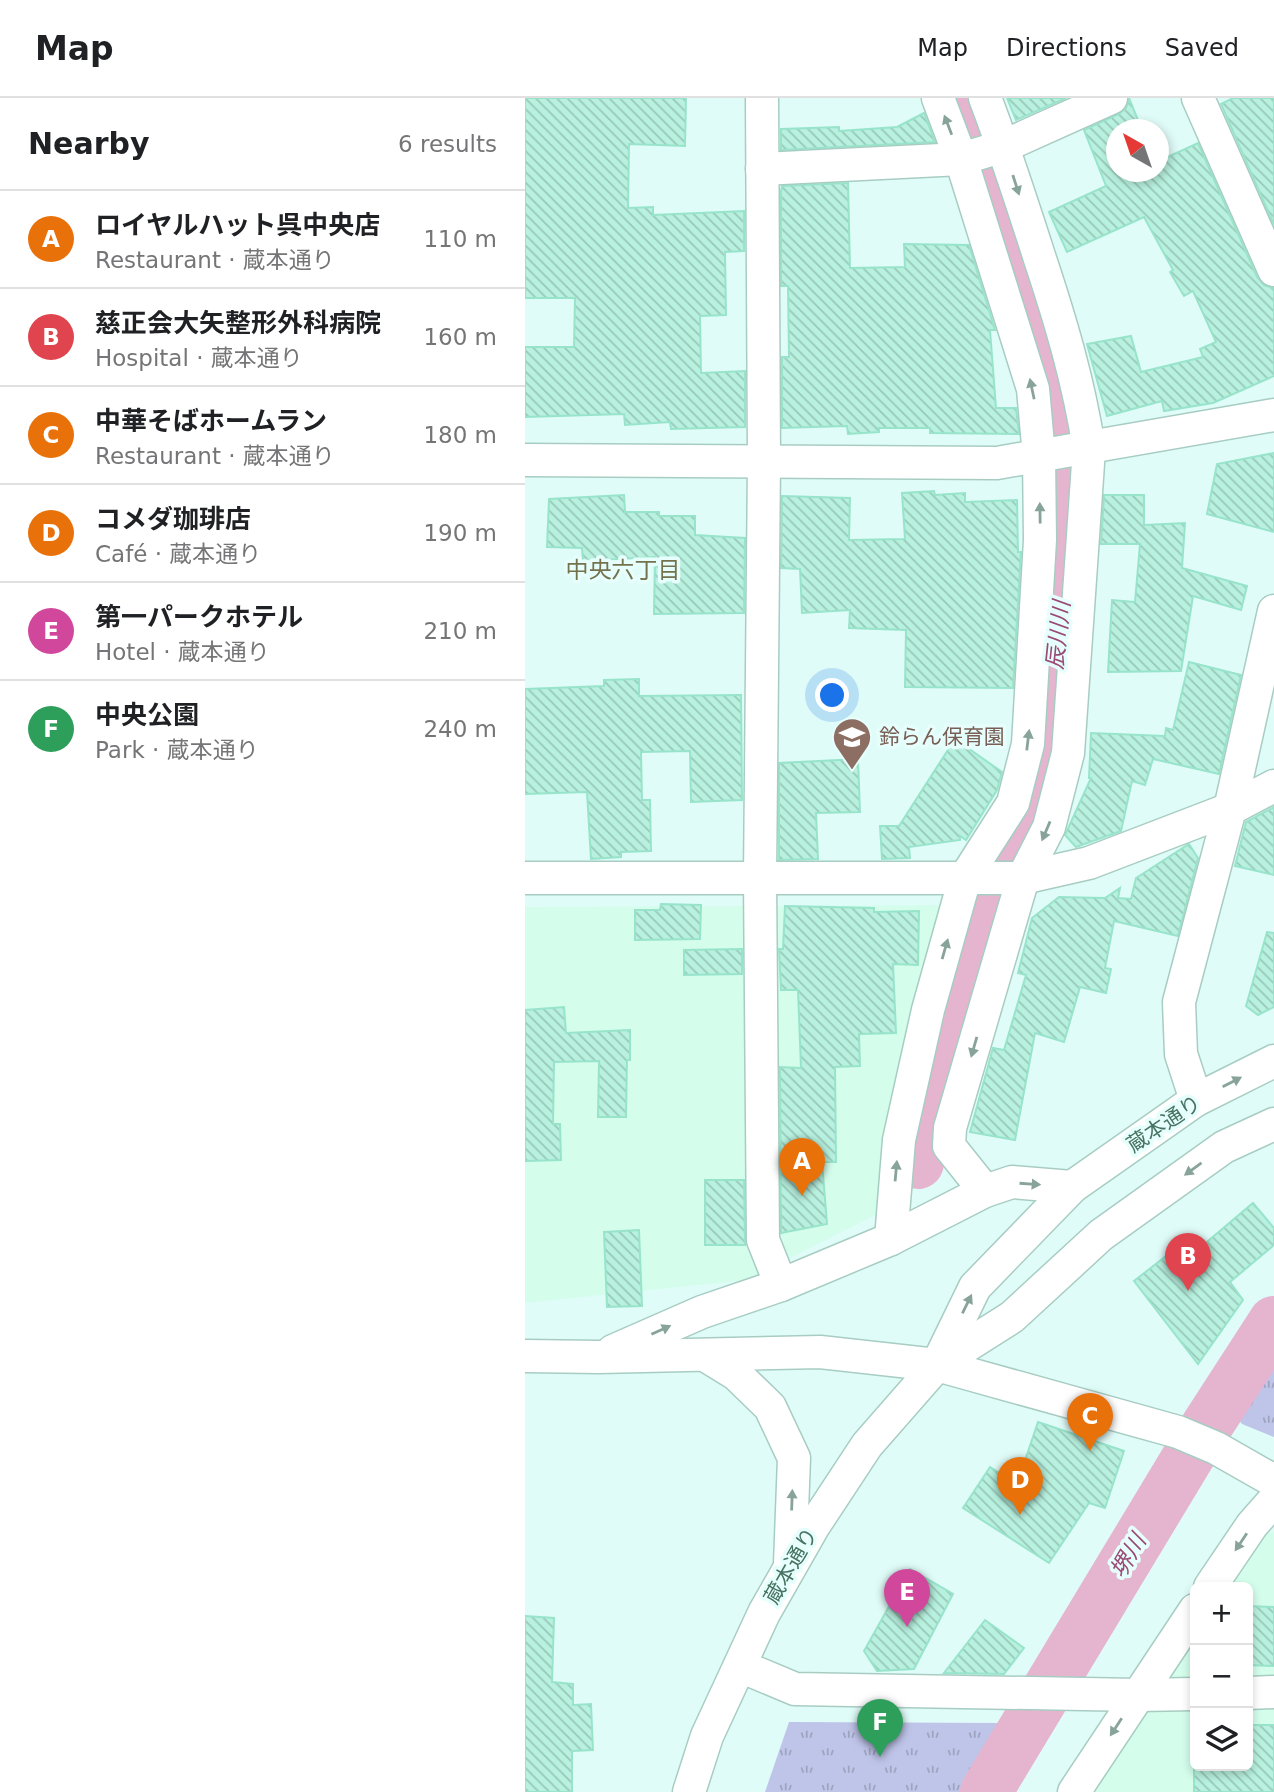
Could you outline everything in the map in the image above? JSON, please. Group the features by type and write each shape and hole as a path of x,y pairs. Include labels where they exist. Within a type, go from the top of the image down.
{"street":[{"path":"762,98 764,461 760,878 763,1240 781,1285"},
{"path":"891,1239 899,1140 928,1010 965,878 1013,803 1028,744 1040,540 1039,456 1033,389 961,159 938,98"},
{"path":"985,98 1004,146 1065,337 1084,411 1089,449 1068,753 1049,827 1023,878 950,1128 949,1146 985,1191"},
{"path":"762,169 961,159 1004,146 1111,98"},
{"path":"1198,98 1274,270"},
{"path":"525,460 997,463 1274,415"},
{"path":"1196,1100 1181,1054 1179,1002 1230,809 1274,611"},
{"path":"525,878 1023,878 1089,863 1230,809 1274,786"},
{"name":"蔵本通り","path":"689,1792 707,1736 764,1613 813,1527 867,1445 937,1365 975,1287 1072,1187 1196,1100 1274,1061"},
{"name":"蔵本通り","path":"937,1365 1012,1317 1101,1235 1179,1179 1224,1147 1274,1124"},
{"path":"599,1357 702,1312 781,1285 891,1239 985,1191 1012,1182 1072,1187"},
{"path":"525,1356 705,1356 820,1352 937,1365 1178,1432 1216,1448 1274,1481"},
{"path":"705,1356 736,1374 770,1407 794,1458 790,1569"},
{"path":"1213,1582 1252,1525 1274,1500"},
{"path":"1074,1792 1190,1617"},
{"path":"740,1666 795,1689 1190,1694"},
{"path":"1253,1693 1274,1692"}],"shaded area":[{"path":"948,905 885,1210 747,1280 525,1303 525,907"},
{"path":"1274,1531 1274,1792 1092,1792 1190,1641 1190,1771 1253,1771 1253,1582 1228,1582 1257,1538"}],"green space":[{"path":"1274,1360 1274,1437 1242,1424 1236,1417"},
{"path":"789,1722 1004,1723 964,1792 765,1792"}],"building":[{"path":"525,98 686,98 685,146 629,144 628,208 653,207 653,215 744,211 744,251 725,252 726,315 700,316 701,373 745,371 745,427 671,429 670,422 625,425 624,414 525,417 525,347 574,347 575,298 525,298"},
{"path":"1007,98 1066,98 1016,120"},
{"path":"1129,98 1138,119 1108,119 1119,114 1126,108"},
{"path":"1233,98 1274,98 1274,225 1221,104"},
{"path":"924,113 935,142 781,150 781,129 839,127 839,131 897,127"},
{"path":"1106,120 1106,182 1169,182 1169,156 1198,143 1257,277 1264,285 1274,288 1274,376 1213,403 1164,411 1162,401 1107,416 1087,344 1131,336 1141,372 1203,357 1200,349 1216,342 1193,291 1184,296 1144,217 1067,252 1049,212 1106,186 1084,130"},
{"path":"848,183 850,268 905,267 904,244 969,245 995,330 990,330 996,408 1016,408 1019,434 930,433 930,428 879,428 879,432 848,434 847,426 782,428 782,357 789,357 788,286 781,286 782,186"},
{"path":"1274,453 1274,532 1207,514 1217,464"},
{"path":"934,491 935,495 965,493 965,502 1017,500 1018,552 1021,552 1013,688 905,687 906,630 849,628 850,610 802,613 800,569 781,568 782,496 850,498 849,540 905,539 902,493"},
{"path":"624,495 625,512 695,516 695,535 745,538 744,613 654,614 655,557 583,561 582,548 547,547 549,499"},
{"path":"1104,495 1144,495 1144,525 1185,523 1182,568 1247,586 1241,610 1193,596 1181,671 1108,672 1112,600 1135,602 1140,544 1101,544"},
{"path":"1189,662 1241,675 1219,774 1153,759 1145,785 1132,781 1121,831 1076,847 1065,835 1091,778 1091,733 1165,736 1166,728 1173,730"},
{"path":"639,679 639,696 741,695 742,800 691,802 690,751 641,752 642,800 650,800 651,851 621,852 621,857 591,859 587,792 525,794 525,689 604,686 604,680"},
{"path":"955,739 1002,772 997,790 966,840 960,836 960,840 909,847 910,858 882,859 880,826 899,826"},
{"path":"858,759 860,812 816,813 818,859 779,860 779,763"},
{"path":"1274,807 1274,875 1235,866 1246,822"},
{"path":"1189,844 1198,858 1178,936 1114,921 1105,968 1111,969 1106,993 1080,987 1064,1042 1035,1033 1015,1140 970,1132 993,1048 1004,1050 1026,975 1018,973 1032,918 1059,897 1105,898 1120,888 1118,898 1131,899 1136,878"},
{"path":"661,904 701,905 700,939 635,940 635,910 660,910"},
{"path":"785,906 874,908 874,912 919,911 918,965 893,964 896,1033 859,1034 860,1066 835,1067 836,1162 822,1162 827,1224 781,1233 780,1067 801,1068 798,990 781,990 779,949 783,949"},
{"path":"1267,932 1274,933 1274,1007 1258,1015 1246,1006"},
{"path":"742,949 742,974 684,975 684,950"},
{"path":"564,1007 566,1033 630,1030 626,1117 598,1117 599,1061 554,1062 553,1124 560,1124 561,1160 525,1161 525,1010"},
{"path":"705,1180 744,1180 745,1245 705,1245"},
{"path":"1253,1203 1274,1228 1274,1245 1230,1282 1243,1300 1198,1364 1134,1281 1193,1235 1202,1246"},
{"path":"639,1230 642,1306 607,1307 604,1232"},
{"path":"1038,1422 1124,1451 1105,1508 1089,1503 1049,1563 963,1508 990,1467 1017,1484"},
{"path":"910,1569 953,1594 914,1669 877,1671 864,1651"},
{"path":"1253,1606 1274,1607 1274,1666 1253,1665"},
{"path":"525,1616 554,1618 552,1682 573,1684 573,1705 591,1704 593,1750 572,1751 572,1792 525,1792"},
{"path":"985,1620 1024,1648 1004,1674 944,1673"},
{"path":"1253,1725 1274,1725 1274,1792 1194,1792 1194,1771 1253,1771"}],"waterway":[{"name":"辰川川","path":"918,1163 930,1095 989,919 1017,866 1040,811 1055,636 1060,625 1064,571 1046,377 992,185 959,98"},
{"name":"堺川","path":"986,1792 1208,1424 1274,1322"}],"place":[{"name":"鈴らん保育園","path":"852,771"},
{"name":"ロイヤルハット呉中央店","path":"802,1196"},
{"name":"慈正会大矢整形外科病院","path":"1188,1291"},
{"name":"中華そばホームラン","path":"1090,1451"},
{"name":"コメダ珈琲店","path":"1020,1515"},
{"name":"第一パークホテル","path":"907,1627"},
{"name":"中央公園","path":"880,1757"}],"district":[{"name":"中央六丁目","path":"623,570"}]}
